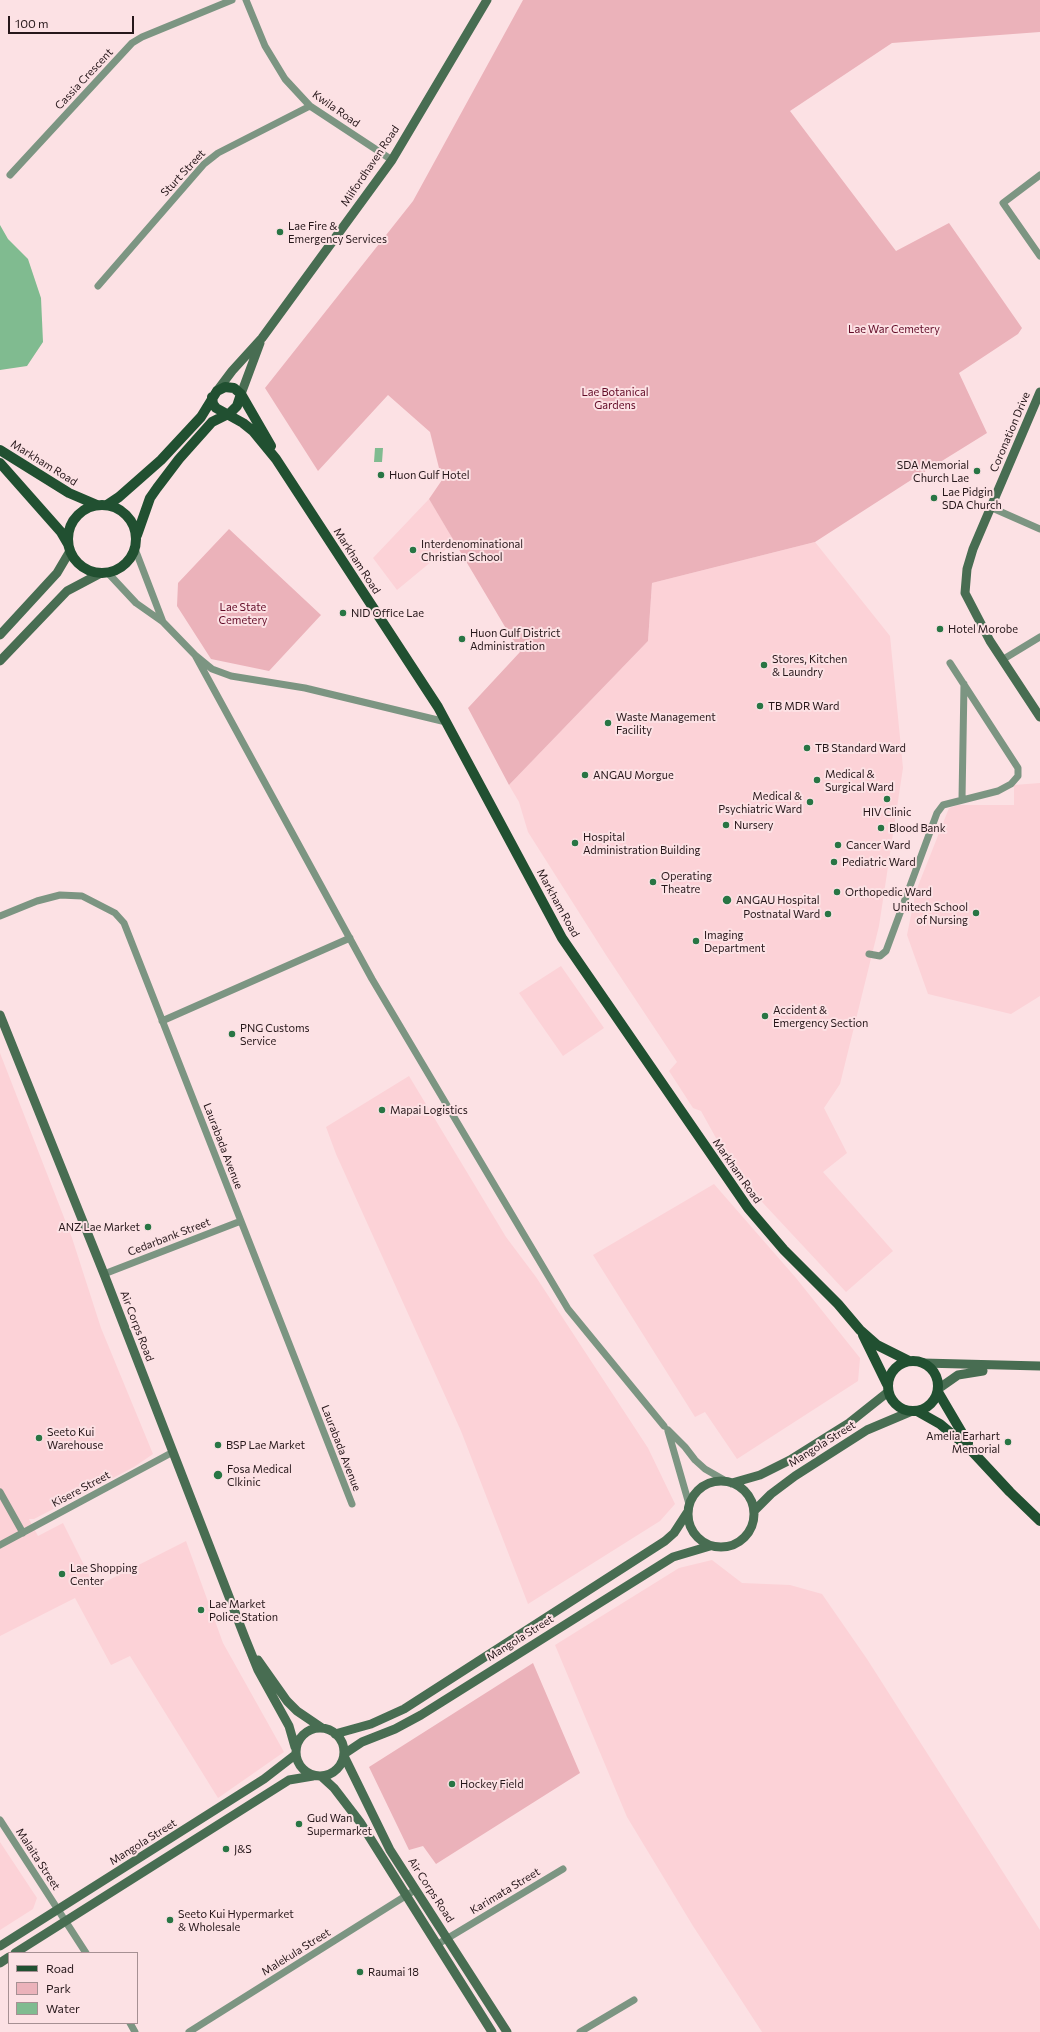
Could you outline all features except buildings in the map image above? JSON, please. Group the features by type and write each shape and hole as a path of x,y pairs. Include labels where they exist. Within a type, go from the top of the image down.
{"main road":[{"name":"Milfordhaven Road","path":"102,505 120,496 161,460 201,417 214,394 232,371 262,338 392,160 487,0"},
{"name":"Milfordhaven Road","path":"136,535 150,498 179,459 212,422 227,414 237,406 262,338"},
{"path":"214,394 225,387 230,387 241,394"},
{"name":"Markham Road","path":"214,394 213,404 216,408 235,417 253,431 276,458 446,722 562,938 748,1208 784,1250 838,1304 860,1330 890,1353 909,1361"},
{"name":"Markham Road","path":"241,394 267,437 276,458"},
{"name":"Coronation Drive","path":"1040,394 990,507 967,569 965,593 969,604 1002,660 1040,717"},
{"name":"Markham Road","path":"0,450 69,493 102,505"},
{"name":"Markham Road","path":"0,463 61,532 69,548"},
{"path":"0,661 67,591 104,573 115,571 125,565 132,557 135,549 136,535 134,524 127,515 118,508 102,505 87,508 75,518 68,533 69,548 75,561 83,568 104,573"},
{"path":"0,635 57,573 69,548"},
{"name":"Air Corps Road","path":"0,1015 104,1274 258,1670 289,1726 295,1751"},
{"name":"Markham Road","path":"860,1330 888,1388"},
{"path":"1018,1367 923,1363 909,1361 897,1367 892,1372 888,1388 894,1404 905,1410 914,1411 940,1424 970,1448 1010,1492 1040,1521"},
{"path":"923,1363 935,1373 938,1390 970,1448"},
{"path":"914,1411 930,1405 938,1390 963,1374 1018,1367 1040,1366"},
{"name":"Mangola Street","path":"729,1482 760,1475 790,1460 849,1423 888,1388"},
{"name":"Mangola Street","path":"754,1511 771,1494 795,1476 867,1430 914,1411"},
{"path":"712,1482 729,1482 747,1494 754,1511 752,1527 741,1541 724,1548 710,1546 702,1543 691,1530 687,1513 689,1504 699,1488 712,1482"},
{"name":"Mangola Street","path":"335,1734 371,1724 404,1709 666,1541 674,1533 687,1513"},
{"name":"Mangola Street","path":"344,1755 362,1742 395,1729 420,1715 673,1557 710,1546"},
{"name":"Air Corps Road","path":"249,1647 297,1711 322,1728"},
{"path":"17,1952 289,1780 318,1776 334,1772 339,1768 344,1755 340,1739 335,1734 322,1728 315,1728 302,1735 295,1751 301,1768 318,1776"},
{"name":"Mangola Street","path":"0,1946 264,1779 295,1751"},
{"name":"Air Corps Road","path":"344,1755 390,1850 448,1938 505,2030"},
{"name":"Air Corps Road","path":"318,1776 334,1788 356,1816 493,2032"}],"street":[{"name":"Cassia Crescent","path":"10,175 132,43 142,37 232,0"},
{"name":"Kwila Road","path":"246,0 265,46 285,79 310,106 392,160"},
{"name":"Sturt Street","path":"98,286 204,164 218,153 310,106"},
{"path":"1040,175 1003,203 1040,256"},
{"path":"990,507 1040,528"},
{"path":"135,549 163,622"},
{"path":"104,573 136,603 163,622 195,655 212,669 231,676 305,688 446,722"},
{"path":"1002,660 1040,637"},
{"path":"195,655 372,979 568,1309 664,1426"},
{"path":"869,954 880,956 886,951 937,813 943,805 998,791 1011,784 1018,776 1018,768 950,663"},
{"path":"962,799 964,684"},
{"name":"Laurabada Avenue","path":"0,916 37,901 60,895 82,896 115,913 124,923 352,1504"},
{"path":"162,1021 350,938"},
{"name":"Cedarbank Street","path":"104,1274 241,1221"},
{"path":"689,1504 668,1430 705,1469 729,1482"},
{"name":"Kisere Street","path":"0,1546 23,1532 173,1452"},
{"path":"0,1492 23,1532"},
{"name":"Malaita Street","path":"0,1820 66,1921"},
{"name":"Karimata Street","path":"438,1944 563,1869"},
{"name":"Malekula Street","path":"188,2032 415,1890"},
{"path":"66,1921 85,1952"},
{"path":"580,2032 634,2000"},
{"path":"493,2032 505,2030"}],"shaded area":[{"name":"Interdenominational Christian School","path":"429,499 455,542 397,590 373,558"},
{"name":"ANGAU Hospital","path":"815,542 890,636 903,768 879,926 840,1084 824,1108 847,1153 823,1172 893,1251 846,1292 763,1203 721,1147 701,1111 693,1108 669,1071 677,1062 606,955 528,832 519,802 509,785 648,641 652,583"},
{"name":"Unitech School of Nursing","path":"1040,783 1040,996 1011,1014 928,994 907,935 916,891 949,808 958,805 1014,805 1014,785"},
{"path":"561,966 604,1028 563,1056 519,993"},
{"path":"0,1053 72,1238 101,1328 153,1454 134,1467 34,1519 29,1519 38,1536 63,1523 95,1587 186,1541 223,1643 284,1752 218,1798 130,1656 111,1665 75,1598 0,1636"},
{"path":"409,1076 506,1237 536,1277 648,1448 675,1504 660,1521 528,1604 461,1431 336,1154 326,1127"},
{"path":"714,1184 796,1278 860,1358 858,1381 737,1459 705,1412 695,1417 593,1255"},
{"path":"712,1560 742,1583 790,1585 822,1594 867,1659 1040,1930 1040,2032 762,2032 693,1926 627,1817 555,1645 679,1568"},
{"path":"0,1842 37,1898 33,1909 0,1930"}],"green space":[{"name":"Lae Botanical Gardens","path":"523,0 1040,0 1040,32 892,43 790,111 896,251 949,223 1022,328 1018,334 959,373 987,433 815,542 652,583 648,641 509,785 468,708 520,652 429,499 442,480 430,432 388,395 318,471 265,388 413,201"},
{"name":"Lae State Cemetery","path":"229,529 321,615 269,671 211,659 177,606 178,583"},
{"path":"533,1663 580,1773 436,1864 423,1846 409,1850 369,1767"}],"water":[{"path":"0,225 8,239 28,259 41,298 43,342 27,366 0,370"},
{"path":"375,448 383,448 382,462 374,462"}],"place":[{"name":"Lae Fire & Emergency Services","path":"280,232"},
{"name":"SDA Memorial Church Lae","path":"977,471"},
{"name":"Huon Gulf Hotel","path":"381,475"},
{"name":"Lae Pidgin SDA Church","path":"934,498"},
{"name":"Interdenominational Christian School","path":"413,550"},
{"name":"NID Office Lae","path":"343,613"},
{"name":"Hotel Morobe","path":"940,629"},
{"name":"Huon Gulf District Administration","path":"462,639"},
{"name":"Stores, Kitchen & Laundry","path":"764,665"},
{"name":"TB MDR Ward","path":"760,706"},
{"name":"Waste Management Facility","path":"608,723"},
{"name":"TB Standard Ward","path":"807,748"},
{"name":"ANGAU Morgue","path":"585,775"},
{"name":"Medical & Surgical Ward","path":"817,780"},
{"name":"HIV Clinic","path":"887,799"},
{"name":"Medical & Psychiatric Ward","path":"810,802"},
{"name":"Nursery","path":"726,825"},
{"name":"Blood Bank","path":"881,828"},
{"name":"Hospital Administration Building","path":"575,843"},
{"name":"Cancer Ward","path":"838,845"},
{"name":"Pediatric Ward","path":"834,862"},
{"name":"Operating Theatre","path":"653,882"},
{"name":"Orthopedic Ward","path":"837,892"},
{"name":"ANGAU Hospital","path":"727,900"},
{"name":"Unitech School of Nursing","path":"976,913"},
{"name":"Postnatal Ward","path":"828,914"},
{"name":"Imaging Department","path":"696,941"},
{"name":"Accident & Emergency Section","path":"765,1016"},
{"name":"PNG Customs Service","path":"232,1034"},
{"name":"Mapai Logistics","path":"382,1110"},
{"name":"ANZ Lae Market","path":"148,1227"},
{"name":"Seeto Kui Warehouse","path":"39,1438"},
{"name":"Amelia Earhart Memorial","path":"1008,1442"},
{"name":"BSP Lae Market","path":"218,1445"},
{"name":"Fosa Medical Clkinic","path":"218,1475"},
{"name":"Lae Shopping Center","path":"62,1574"},
{"name":"Lae Market Police Station","path":"201,1610"},
{"name":"Hockey Field","path":"452,1784"},
{"name":"Gud Wan Supermarket","path":"299,1824"},
{"name":"J&S","path":"226,1849"},
{"name":"Seeto Kui Hypermarket & Wholesale","path":"170,1920"},
{"name":"Raumai 18","path":"360,1972"}],"park label":[{"name":"Lae War Cemetery","path":"894,329"}]}
